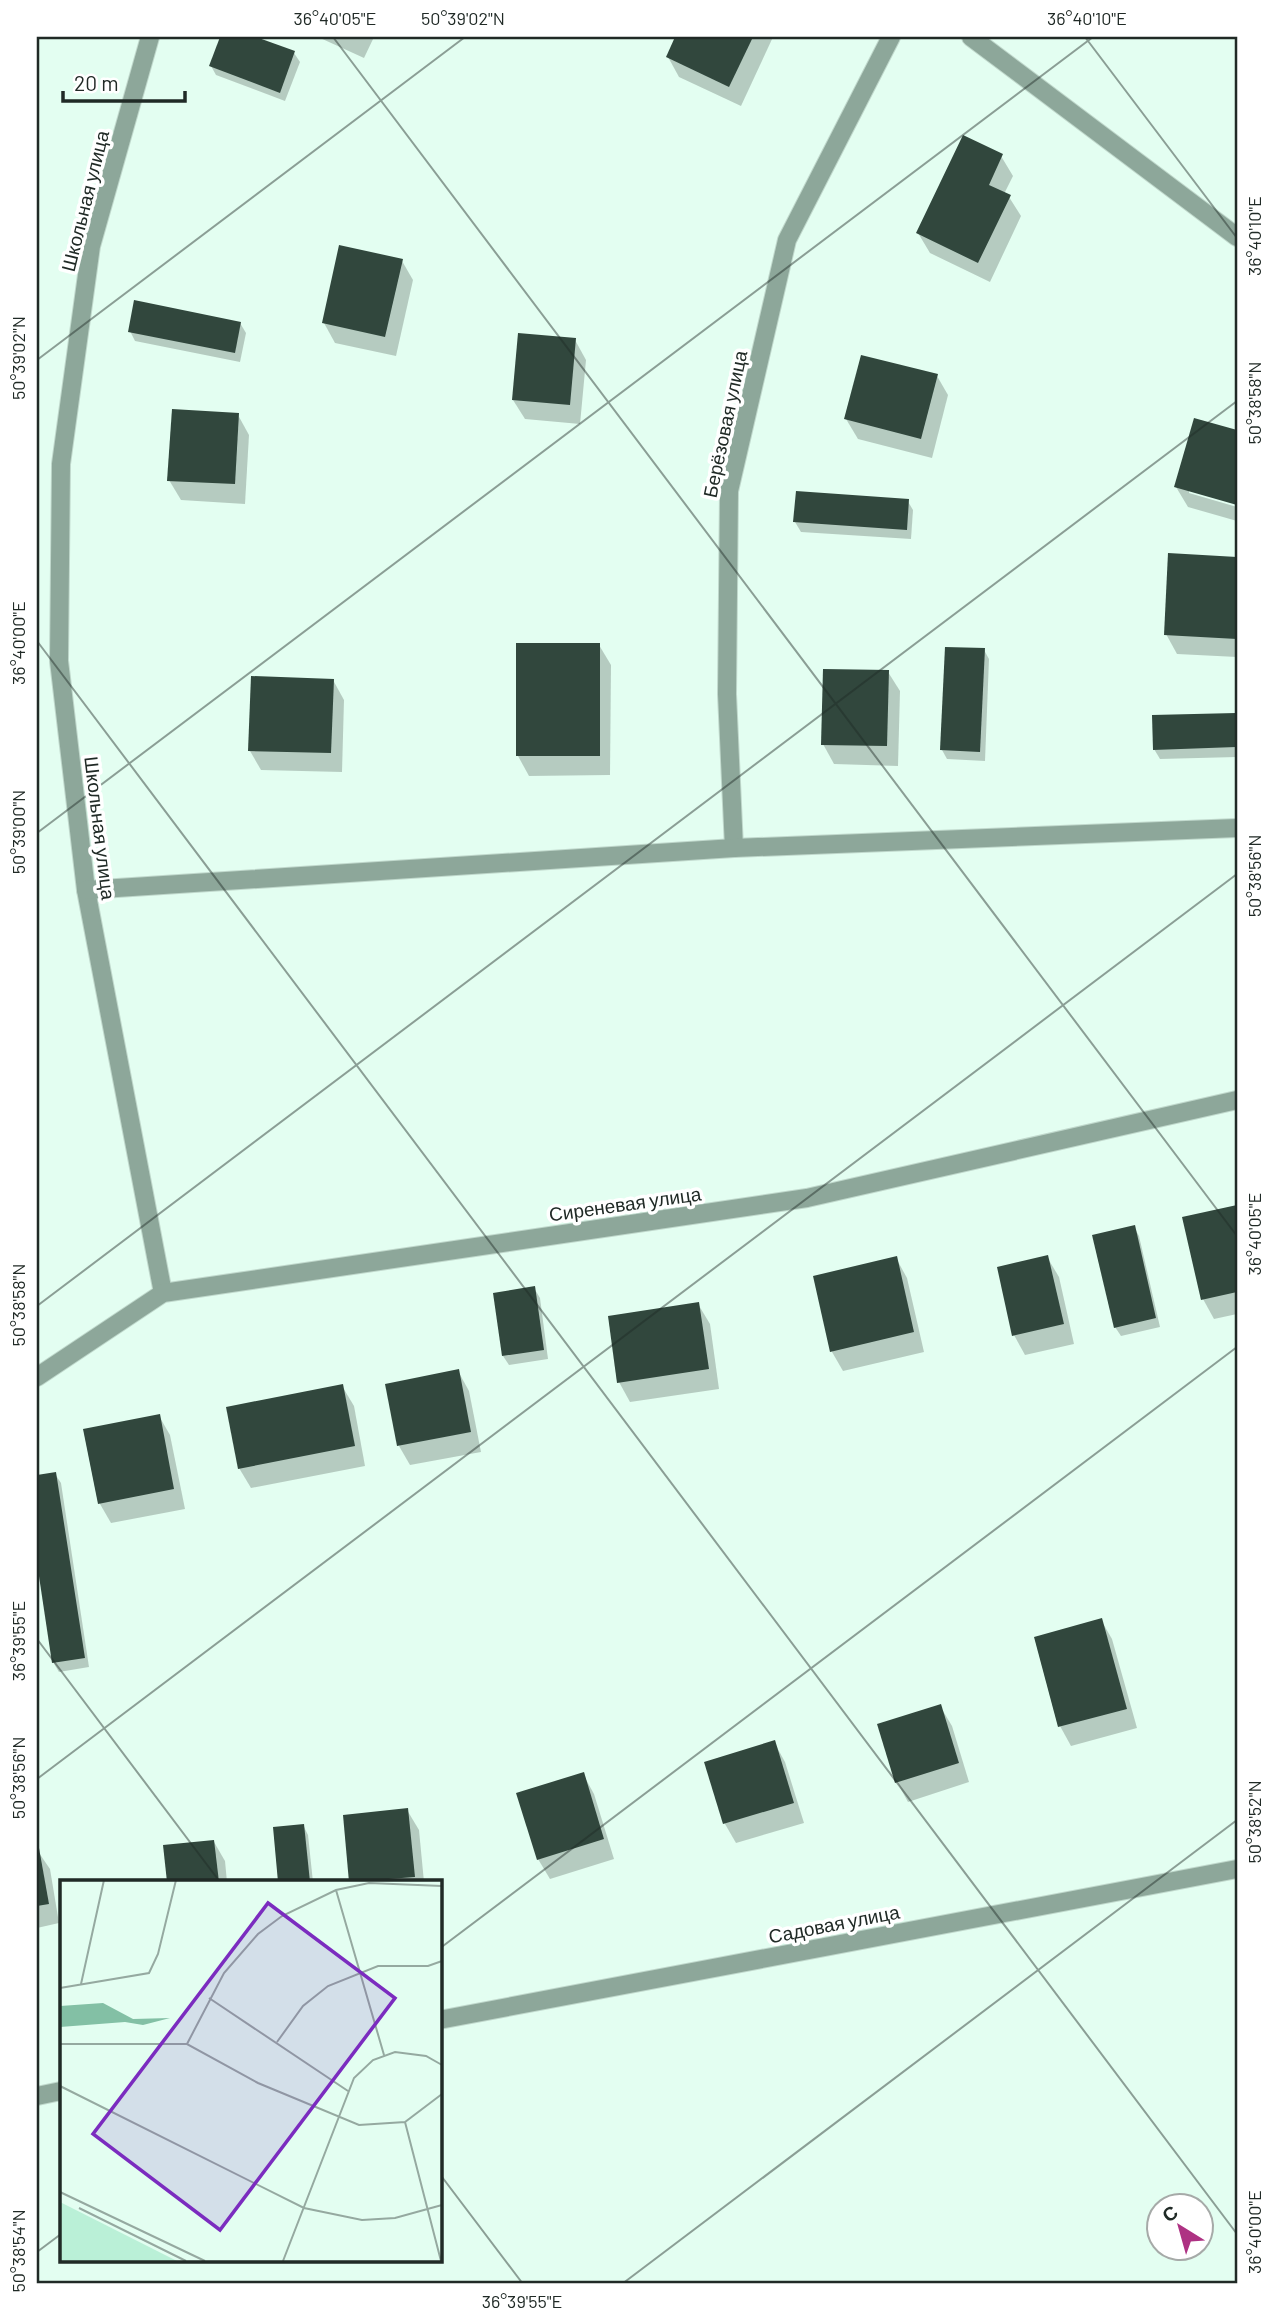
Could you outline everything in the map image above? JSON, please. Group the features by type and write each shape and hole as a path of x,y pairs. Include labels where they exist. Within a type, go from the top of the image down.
{"street":[{"name":"Школьная улица","path":"150,37 91,246 61,464 59,661 86,890 163,1293"},
{"name":"Берёзовая улица","path":"734,848 727,694 729,491 787,240 891,37"},
{"path":"971,37 1237,237"},
{"path":"86,890 734,848 1237,828"},
{"name":"Сиреневая улица","path":"37,1377 163,1293 807,1198 1237,1100"},
{"name":"Садовая улица","path":"441,2020 1237,1869"},
{"path":"37,2096 60,2091"}],"building":[{"path":"220,37 256,37 295,51 280,93 209,66"},
{"path":"675,37 753,37 729,87 666,57"},
{"path":"963,135 1003,154 989,185 1011,195 978,263 916,233"},
{"path":"339,245 403,259 385,337 322,323"},
{"path":"134,300 241,322 235,353 128,332"},
{"path":"518,333 576,338 570,405 512,400"},
{"path":"861,355 938,374 921,439 844,419"},
{"path":"172,409 239,413 235,484 167,481"},
{"path":"1194,418 1237,430 1237,505 1174,487"},
{"path":"796,491 909,499 907,530 793,522"},
{"path":"1168,553 1237,557 1237,639 1164,635"},
{"path":"516,643 600,643 600,756 516,756"},
{"path":"945,647 985,648 980,752 940,750"},
{"path":"823,669 889,670 887,746 821,745"},
{"path":"251,676 334,679 331,753 248,751"},
{"path":"1236,713 1236,747 1153,750 1152,715"},
{"path":"1237,1205 1237,1292 1201,1300 1182,1217"},
{"path":"1135,1225 1156,1318 1114,1328 1092,1235"},
{"path":"1048,1255 1064,1324 1012,1336 997,1267"},
{"path":"897,1256 914,1332 830,1352 813,1276"},
{"path":"535,1286 544,1350 502,1356 493,1293"},
{"path":"699,1302 709,1369 617,1383 608,1316"},
{"path":"459,1369 471,1432 397,1446 385,1384"},
{"path":"343,1384 355,1446 238,1469 226,1407"},
{"path":"160,1414 174,1489 98,1504 83,1429"},
{"path":"56,1472 85,1658 52,1663 37,1563 37,1475"},
{"path":"1102,1618 1127,1709 1058,1727 1034,1637"},
{"path":"941,1704 959,1763 895,1783 877,1724"},
{"path":"775,1740 794,1803 723,1824 704,1762"},
{"path":"584,1772 604,1839 537,1860 516,1793"},
{"path":"408,1808 415,1877 349,1880 343,1815"},
{"path":"304,1824 310,1880 278,1880 273,1827"},
{"path":"214,1840 219,1880 167,1880 163,1845"},
{"path":"37,1848 49,1904 37,1906"}]}
